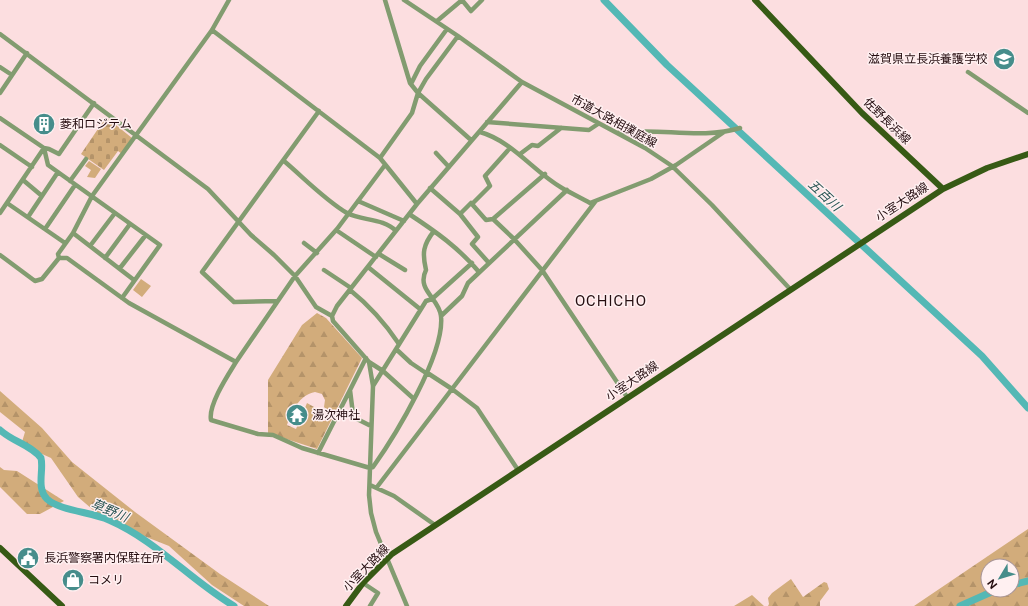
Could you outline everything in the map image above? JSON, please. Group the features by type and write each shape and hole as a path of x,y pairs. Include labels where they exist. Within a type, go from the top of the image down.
{"main road":[{"name":"佐野長浜線","path":"755,0 857,108 943,188"},
{"path":"943,188 987,168 1028,154"},
{"name":"小室大路線","path":"346,606 363,583 388,557 943,188"},
{"path":"0,548 62,606"}],"street":[{"path":"0,255 31,280 39,281 44,277 59,258 58,254 73,233 92,196 212,30 229,0"},
{"path":"385,0 405,71 411,84 418,93 471,140"},
{"name":"市道大路相撲庭線","path":"404,0 437,21 522,82 645,148 672,166 712,205 790,289"},
{"path":"437,21 462,0 471,11 482,0"},
{"path":"411,84 420,66 447,29"},
{"path":"212,30 380,158 417,204"},
{"path":"0,34 208,189 251,235 295,276 316,307 332,316"},
{"path":"380,158 412,113 418,93 445,51 458,36"},
{"path":"0,93 27,53"},
{"path":"0,67 12,75"},
{"path":"968,72 1028,113"},
{"path":"414,399 383,371 368,360 333,321 332,316 337,306 417,204 522,82"},
{"path":"0,118 44,148 49,148 59,154 94,103"},
{"path":"277,301 234,302 202,272 319,111"},
{"path":"487,122 589,130 598,124"},
{"path":"520,154 532,145 538,146 561,128"},
{"path":"618,133 630,131 702,134 724,132 740,128"},
{"path":"480,132 520,154 567,190 590,203 650,179 724,132"},
{"path":"0,145 32,166"},
{"path":"0,213 44,148"},
{"path":"44,148 48,165 145,236 160,245 122,298"},
{"path":"460,214 490,186 485,176 510,148"},
{"path":"436,153 448,167"},
{"path":"70,181 86,159"},
{"path":"284,161 348,213 382,222 392,227 396,231"},
{"path":"370,468 318,453 273,435 258,434 211,420 210,415 219,393 236,362 277,301 295,276 336,230 386,165"},
{"path":"28,217 58,172"},
{"path":"472,204 486,220 493,219 545,174"},
{"path":"23,180 42,196"},
{"path":"45,229 75,185"},
{"path":"430,188 460,214 478,237 472,244 489,263"},
{"path":"441,316 462,296 468,283 479,272 567,190"},
{"path":"358,201 404,221"},
{"path":"377,487 595,202"},
{"path":"7,203 65,243"},
{"path":"90,246 115,213"},
{"path":"409,214 434,231 472,263 479,272"},
{"path":"493,219 514,239 542,270 627,397"},
{"path":"105,258 130,224"},
{"path":"336,230 405,270"},
{"path":"370,468 373,467 382,455 414,399 436,352 441,316 432,299 425,290 422,277 426,270 422,256 429,237 434,231"},
{"path":"73,233 134,280"},
{"path":"120,268 145,236"},
{"path":"304,243 317,253"},
{"path":"59,258 67,258 74,262 122,298 236,362"},
{"path":"373,386 426,301 432,299 472,263"},
{"path":"368,267 420,309"},
{"path":"324,270 351,289 365,302 385,323 399,344"},
{"path":"396,349 411,363 452,389 477,408 518,470"},
{"path":"368,360 373,386 370,468 371,513 376,532 388,557 407,606"},
{"path":"318,453 350,390 368,360"},
{"path":"350,390 353,414 356,419 371,426"},
{"path":"370,485 394,496 435,525"},
{"path":"363,583 378,593 370,606"}],"green space":[{"path":"106,117 132,138 122,154 118,151 104,170 81,154"},
{"path":"89,161 101,169 95,178 87,177 91,170 85,166"},
{"path":"141,279 151,286 142,297 133,290"},
{"path":"317,313 326,318 362,358 317,449 268,433 268,380 302,325","holes":["315,392 322,394 325,400 324,407 328,411 328,418 325,421 320,421 314,407 307,403 296,429 287,425 291,414 300,400"]},
{"path":"0,391 42,428 72,462 135,512 220,574 269,606 244,606 212,585 169,546 106,521 78,497 51,458 42,454 37,457 22,442 25,432 0,412"},
{"path":"0,467 4,470 17,471 64,501 40,514 27,514 0,487"},
{"path":"1028,529 1028,606 914,606 980,561 980,598 1020,598 1020,558 985,558"},
{"path":"791,579 803,597 824,582 827,583 829,589 820,601 820,606 768,606 768,598 772,593"},
{"path":"752,595 764,606 734,606"}],"waterway":[{"name":"五百川","path":"604,0 667,65 982,356 1028,408"},
{"name":"草野川","path":"0,430 10,438 32,450 41,458 41,484 42,490 47,499 68,509 102,517 126,529 143,539 203,585 234,606"},
{"name":"草野川","path":"1020,583 1028,581"},
{"name":"草野川","path":"960,606 980,597"}],"place":[{"name":"滋賀県立長浜養護学校","path":"1004,59"},
{"name":"菱和ロジテム","path":"44,124"},
{"name":"湯次神社","path":"297,415"},
{"name":"長浜警察署内保駐在所","path":"28,558"},
{"name":"コメリ","path":"73,580"}],"district":[{"name":"OCHICHO","path":"611,301"}]}
